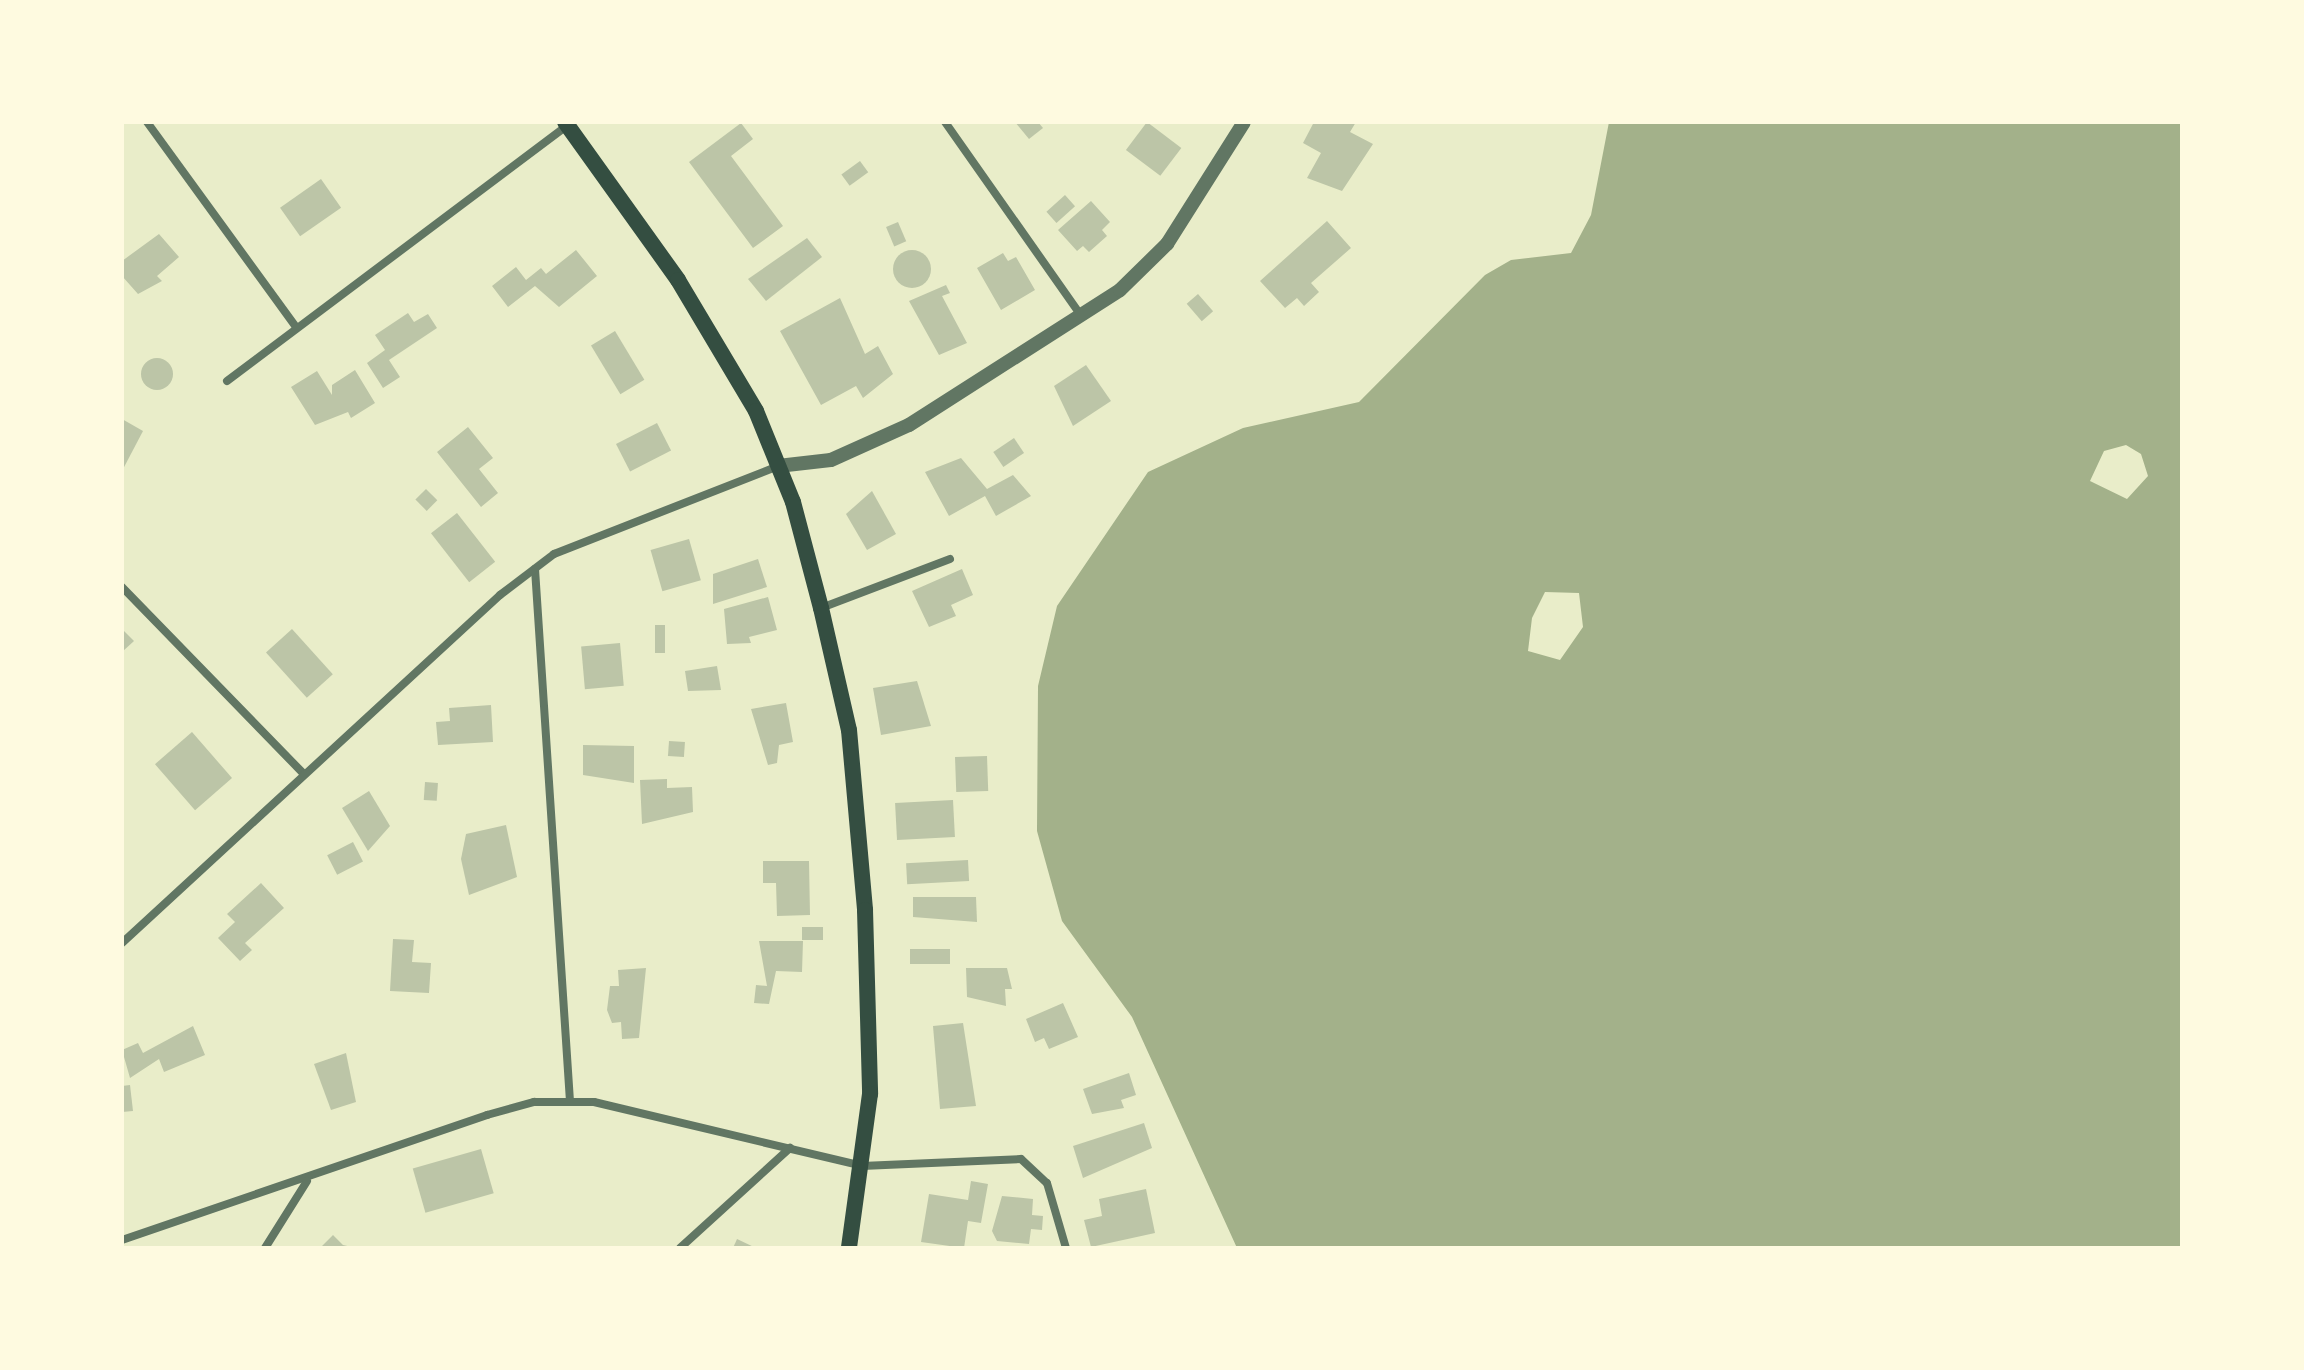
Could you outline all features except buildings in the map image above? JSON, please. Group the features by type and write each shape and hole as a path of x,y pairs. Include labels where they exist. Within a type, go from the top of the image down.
{"main road":[{"path":"568,123 678,280 756,411 778,466 821,608 849,730 865,910 870,1094 849,1248"}],"street":[{"path":"147,122 296,327"},
{"path":"945,122 1082,318"},
{"path":"122,943 303,773 535,569 612,527 778,466 831,460 909,425 1082,318 1167,244 1244,122"},
{"path":"227,381 568,123"},
{"path":"821,608 950,559"},
{"path":"535,569 570,1102"},
{"path":"122,587 303,773"},
{"path":"122,1240 308,1180 487,1115 534,1102 570,1102 620,1104 862,1166 1021,1159 1047,1183 1066,1248"},
{"path":"680,1248 790,1148"},
{"path":"265,1248 308,1180"}],"shaded area":[{"path":"1609,122 2182,122 2182,1248 1237,1248 1132,1017 1062,921 1037,831 1038,686 1057,606 1148,472 1243,428 1359,402 1485,275 1511,260 1571,253 1591,215","holes":["2126,445 2141,454 2148,476 2127,499 2090,481 2104,451","1545,592 1579,593 1583,627 1560,660 1528,651 1532,618"]}]}
